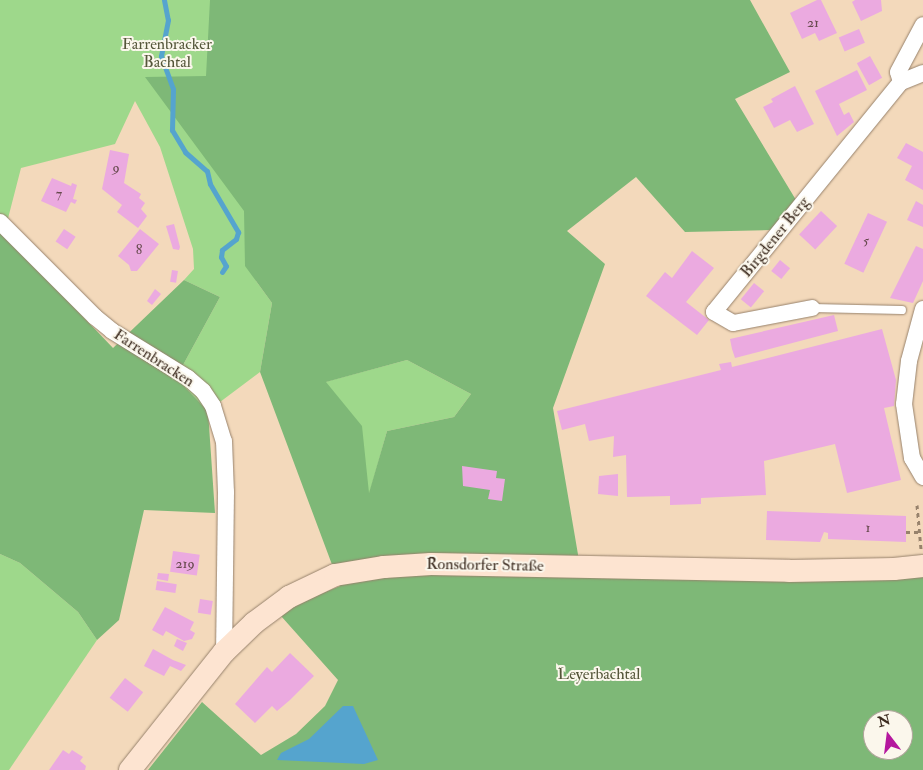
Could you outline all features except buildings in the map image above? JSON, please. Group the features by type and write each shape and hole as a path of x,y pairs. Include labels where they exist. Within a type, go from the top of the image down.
{"main road":[{"name":"Ronsdorfer Straße","path":"130,770 224,652 269,611 309,585 335,574 384,567 431,564 798,570 894,569 922,555"}],"street":[{"name":"Birgdener Berg","path":"901,82 898,72 923,25"},
{"name":"Birgdener Berg","path":"812,308 733,323 714,312 901,82 923,73"},
{"name":"Farrenbracken","path":"0,222 95,317 112,331 188,378 203,391 213,406 224,441 226,483 224,652"},
{"path":"923,309 909,361 904,404 912,458 923,478"}],"lane":[{"path":"812,308 902,310"}],"path":[{"path":"917,505 922,555"},
{"path":"906,532 919,532"}],"green space":[{"name":"Farrenbracker Bachtal","path":"0,0 217,0 256,281 272,303 260,372 208,411 176,378 220,297 184,280 194,269 193,249 160,147 135,101 115,144 21,168 4,234 0,230"},
{"name":"Leyerbachtal","path":"210,0 750,0 790,72 735,99 796,200 771,230 685,232 636,177 567,231 605,264 553,408 581,572 923,573 923,770 148,770 202,702 261,755 296,734 325,706 338,680 281,616 298,603 340,586 260,372 272,303 245,266 244,211 145,77 206,76","holes":["407,360 471,394 454,417 387,431 369,493 362,426 326,382"]},
{"path":"0,230 113,348 184,280 220,297 176,378 208,411 215,513 144,510 119,620 97,640 78,612 20,563 0,554"},
{"path":"407,360 471,394 454,417 387,431 369,495 325,382"},
{"path":"0,554 20,563 78,612 97,640 9,770 0,770"}],"water":[{"path":"343,706 353,706 378,760 364,764 277,760 281,753 309,739"}],"waterway":[{"name":"Farrenbracken","path":"164,0 168,20 161,56 173,89 172,130 185,152 207,171 210,184 238,232 236,239 222,250 221,257 226,266 222,272"}]}
